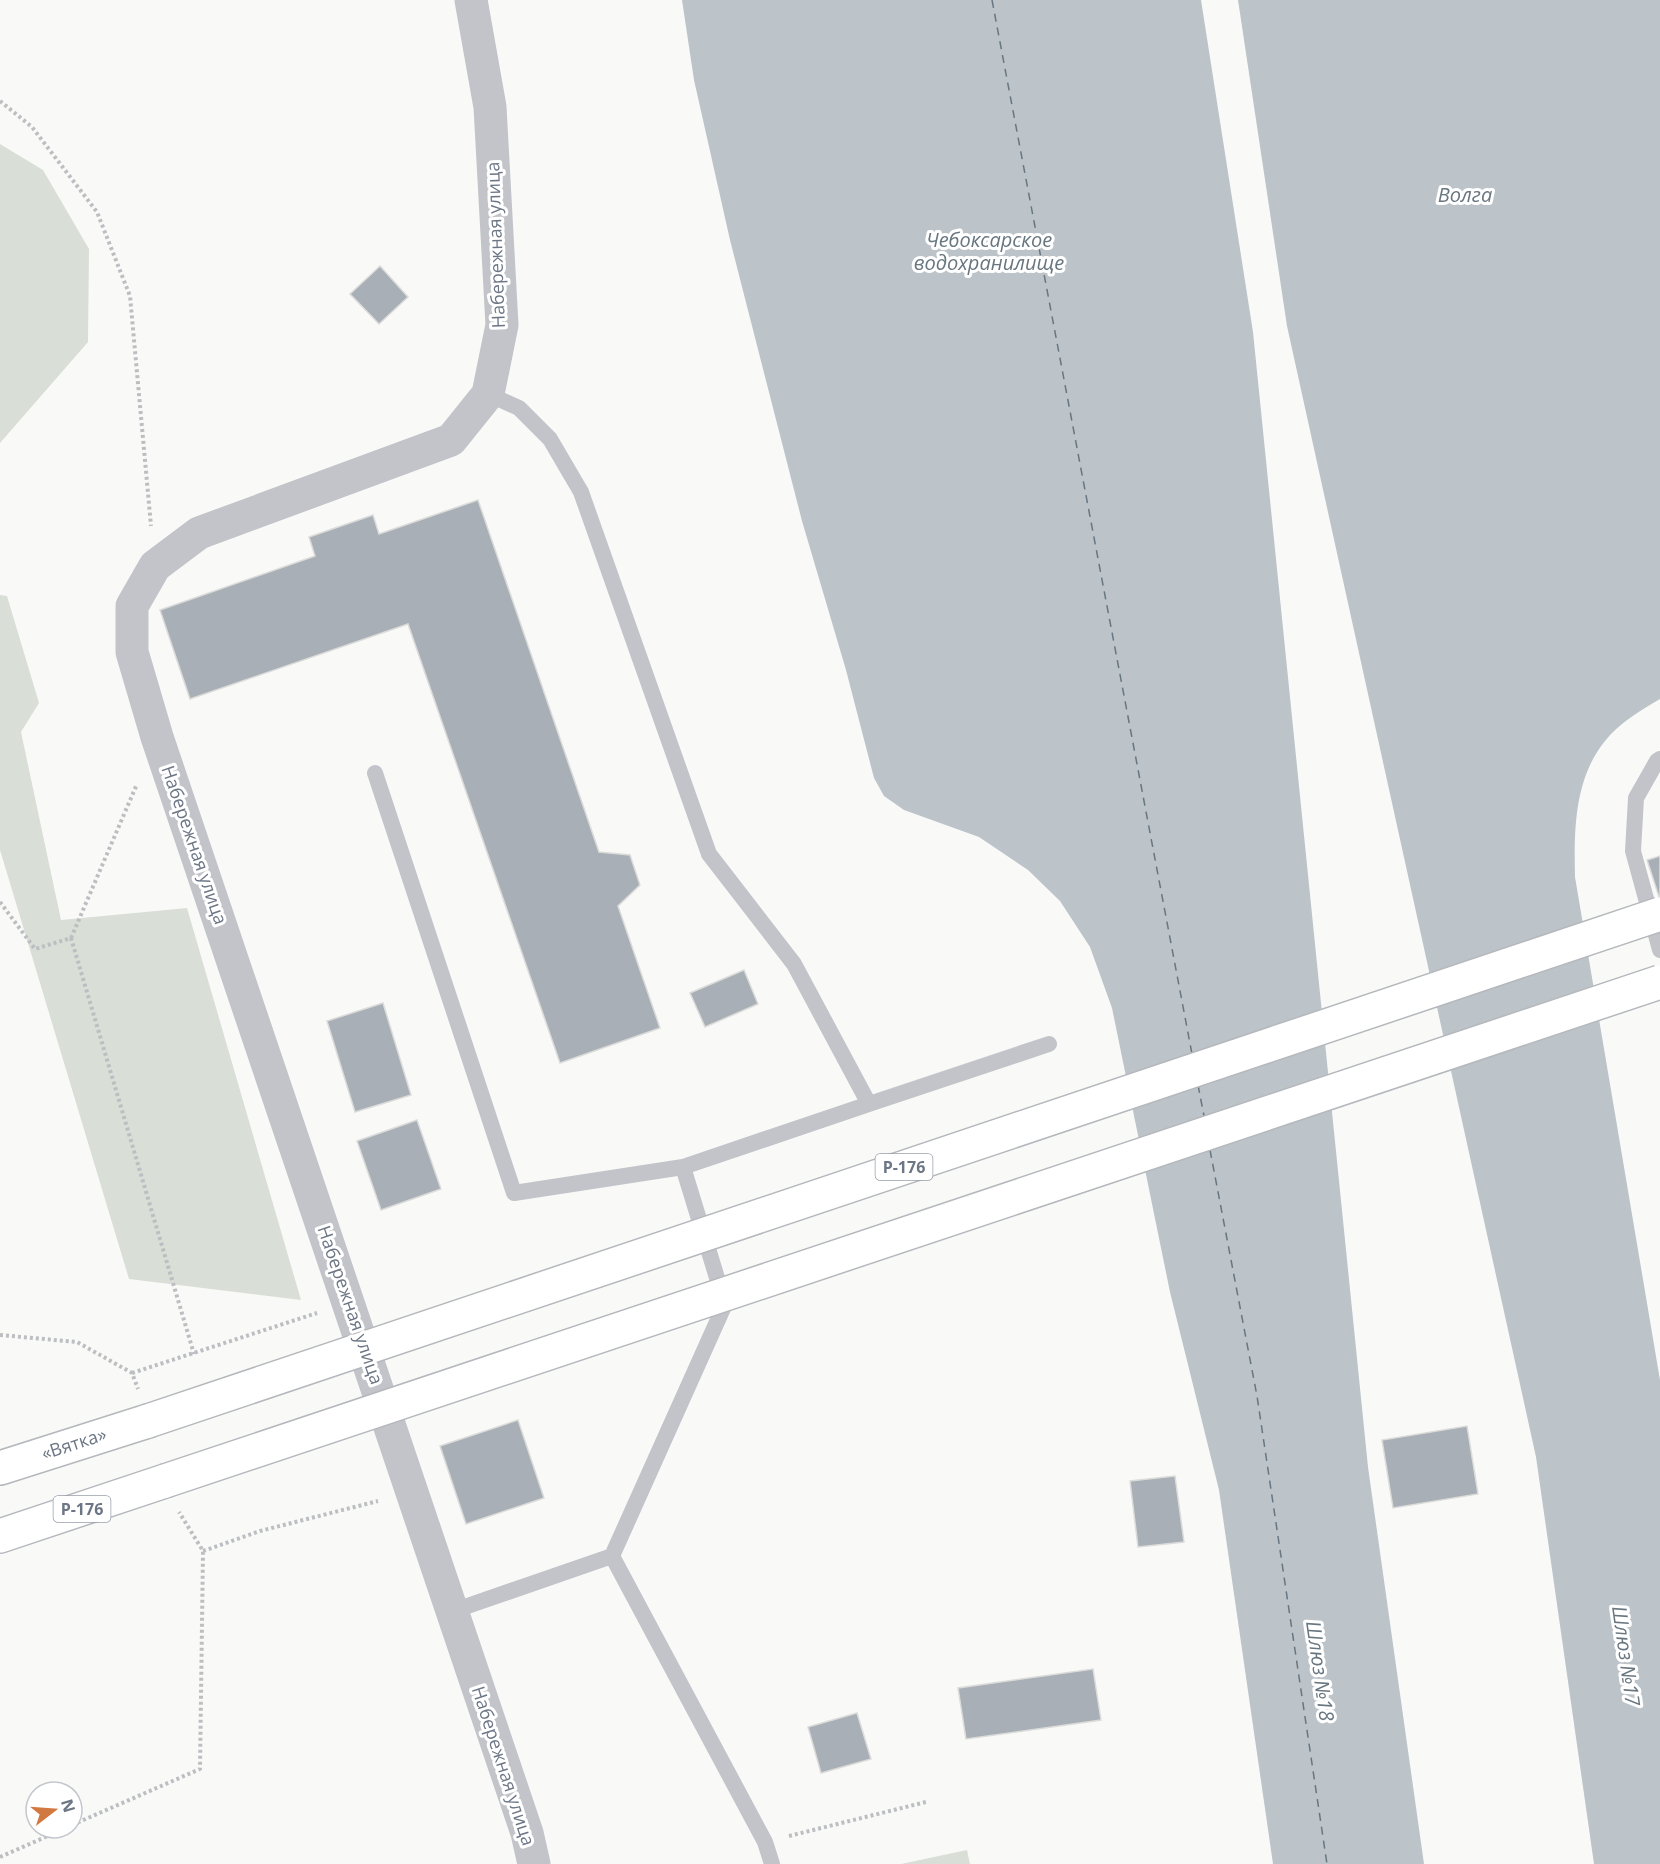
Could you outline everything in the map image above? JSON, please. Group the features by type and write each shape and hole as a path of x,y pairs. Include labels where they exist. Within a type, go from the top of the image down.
{"highway":[{"name":"«Вятка»","path":"0,1468 148,1421 1660,914"},
{"name":"Р-176","path":"0,1536 1660,982"}],"street":[{"name":"Набережная улица","path":"471,0 490,107 502,325 488,394 451,440 200,533 155,566 132,606 132,652 157,736 527,1833 534,1864"}],"lane":[{"path":"488,394 519,408 550,440 581,492 709,854 794,964 869,1104"},
{"path":"1660,759 1636,798 1633,851 1660,950"},
{"path":"375,773 514,1193 683,1167 1049,1044"},
{"path":"453,1611 612,1556 724,1304 683,1167"},
{"path":"612,1556 765,1842 772,1864"}],"path":[{"path":"0,100 32,127 97,212 130,296 155,566"},
{"path":"157,736 71,938 194,1354"},
{"path":"0,902 35,949 71,938"},
{"path":"0,1335 77,1342 132,1373 349,1303"},
{"path":"84,1820 200,1769 203,1551 172,1502 165,1481"},
{"path":"203,1551 260,1531 413,1492"},
{"path":"765,1842 926,1802"},
{"path":"0,1857 39,1840"}],"shaded area":[{"path":"0,144 43,170 89,249 88,342 0,443"},
{"path":"0,595 7,596 39,703 21,732 61,920 187,908 301,1300 129,1279 0,850"},
{"path":"967,1850 970,1864 901,1864"}],"water":[{"name":"Чебоксарское водохранилище","path":"682,0 1201,0 1253,332 1368,1467 1424,1864 1273,1864 1219,1490 1170,1292 1112,1008 1090,947 1060,901 1028,870 979,837 904,810 884,796 874,778 846,670 802,521 730,240 694,80"},
{"name":"Волга","path":"1238,0 1660,0 1660,699 1617,728 1605,741 1587,772 1578,806 1575,877 1660,1380 1660,1864 1594,1864 1536,1457 1287,326"}],"building":[{"path":"380,266 408,297 379,324 350,294"},
{"path":"478,500 599,852 630,855 640,885 618,906 660,1028 560,1063 408,624 190,699 160,610 315,556 309,537 373,515 379,534"},
{"path":"1660,856 1660,900 1647,860"},
{"path":"744,970 758,1004 705,1027 690,993"},
{"path":"383,1003 411,1095 355,1112 327,1021"},
{"path":"417,1120 441,1189 381,1210 357,1141"},
{"path":"518,1420 544,1498 466,1524 440,1446"},
{"path":"1467,1426 1478,1494 1393,1508 1382,1440"},
{"path":"1175,1476 1184,1542 1138,1547 1130,1481"},
{"path":"1093,1669 1101,1720 966,1739 958,1688"},
{"path":"857,1713 871,1759 821,1773 808,1727"}],"ferry route":[{"path":"992,0 1192,1054"},
{"path":"1198,1085 1204,1116"},
{"path":"1210,1150 1257,1396 1327,1864"}],"water label":[{"name":"Шлюз №17","path":"1626,1656"},
{"name":"Шлюз №18","path":"1320,1671"}]}
